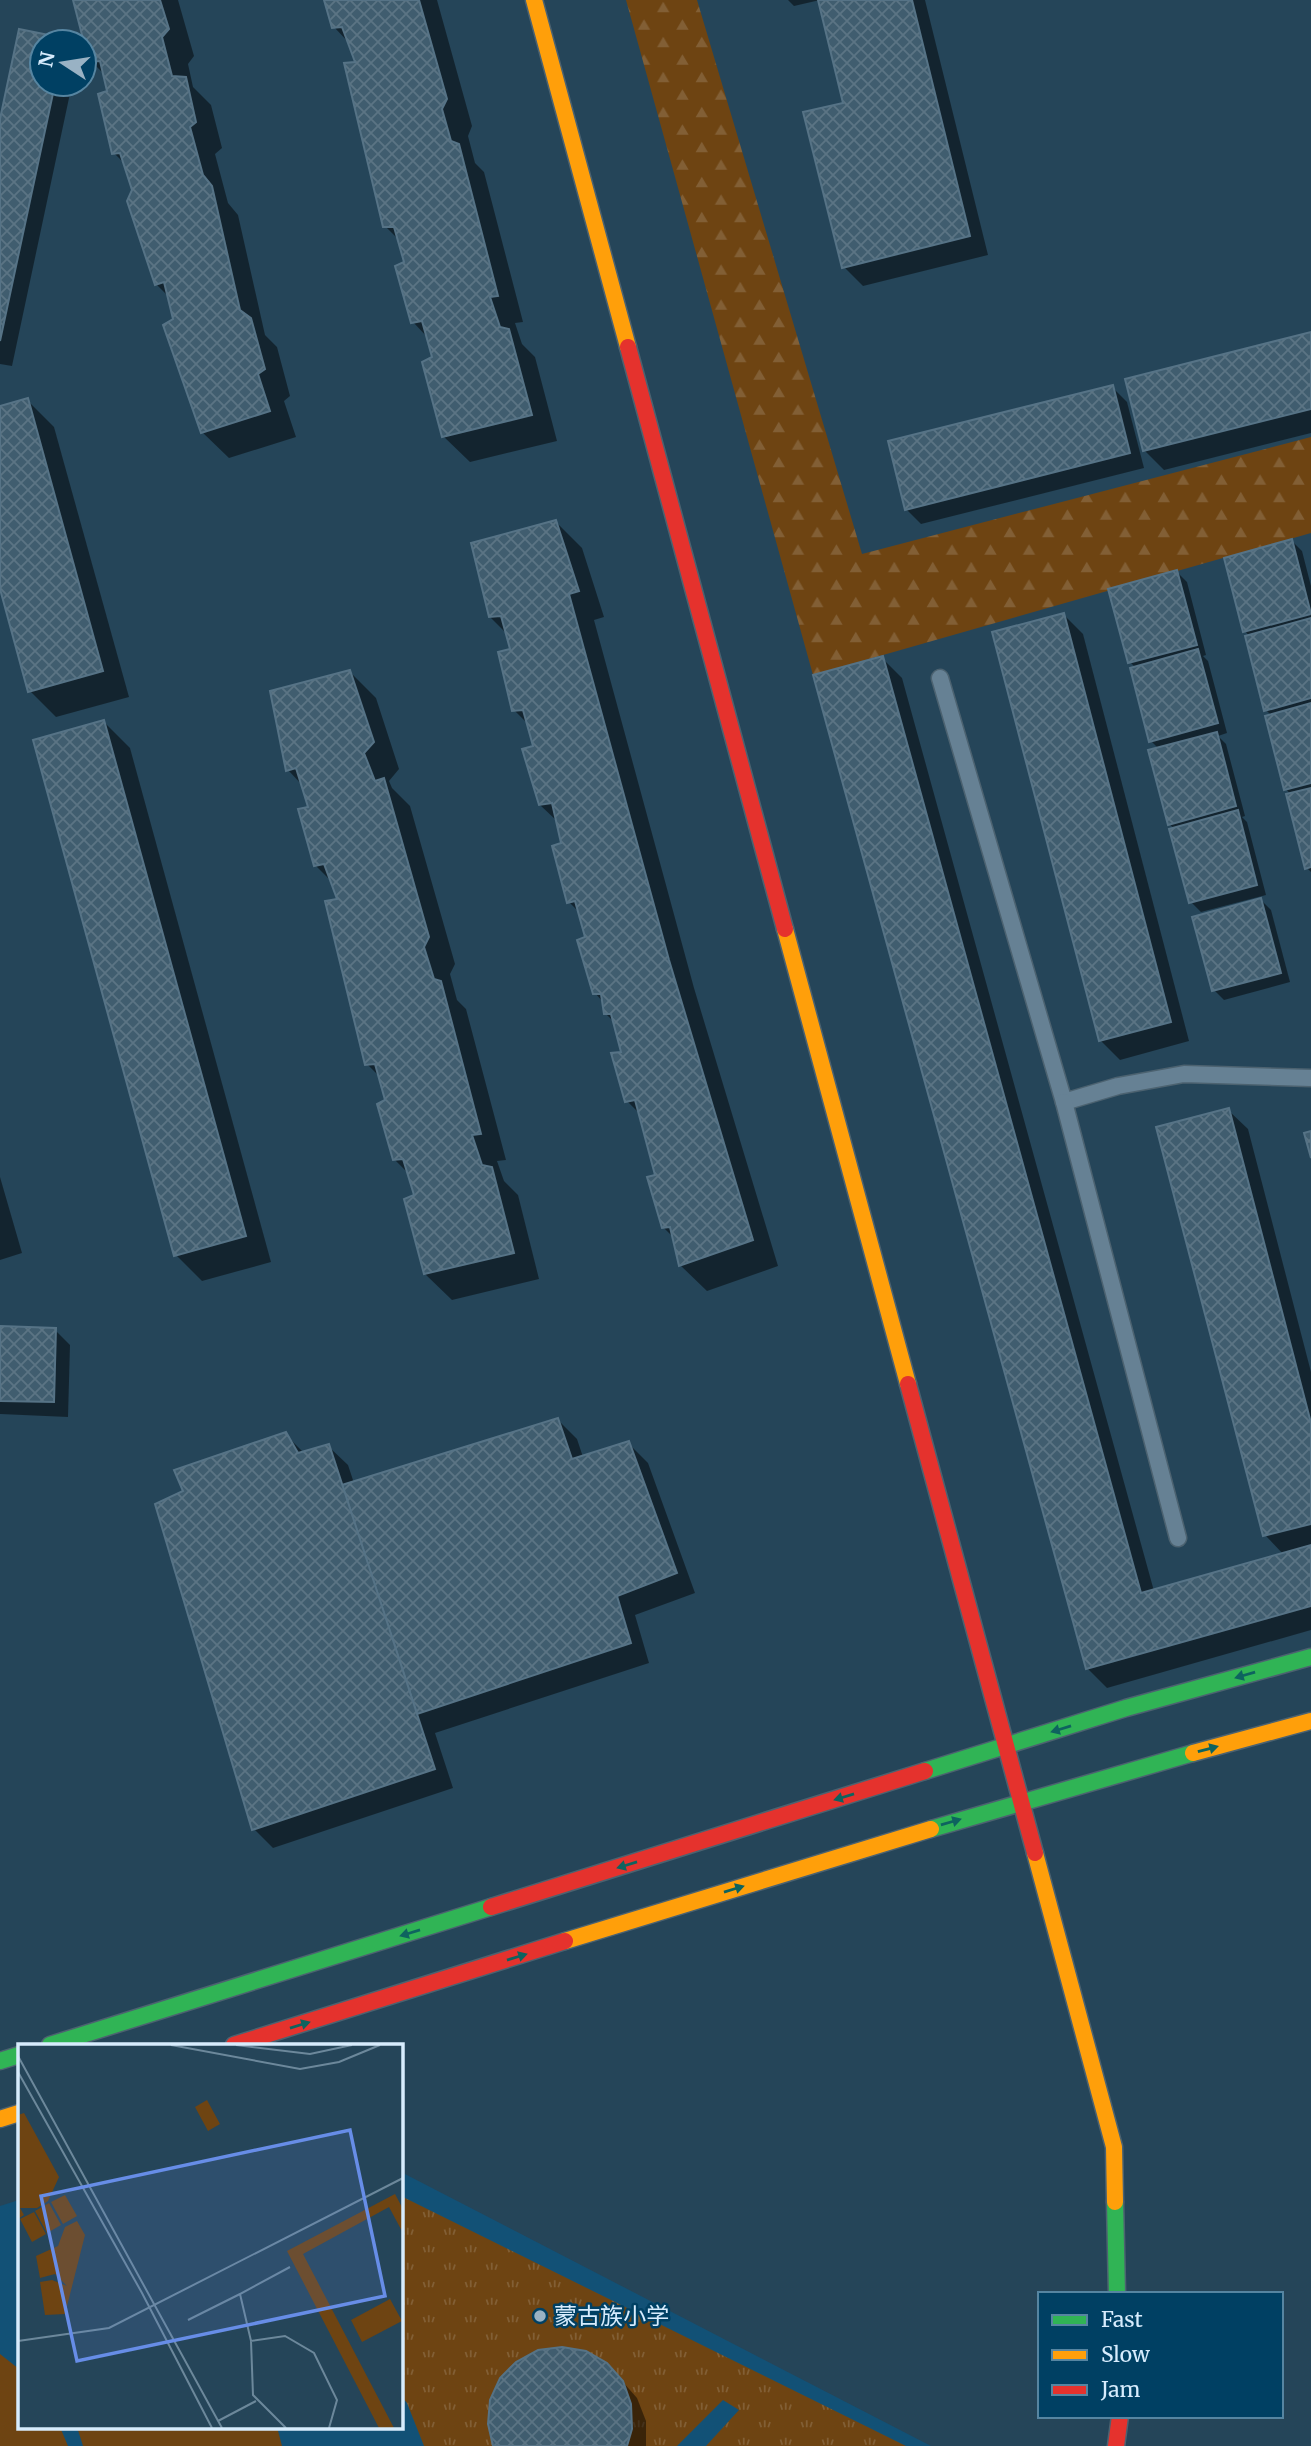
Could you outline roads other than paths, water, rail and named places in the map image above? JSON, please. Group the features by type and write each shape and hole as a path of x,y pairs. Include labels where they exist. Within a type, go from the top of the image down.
{"street":[{"path":"534,0 1114,2147 1117,2292"},
{"path":"53,2044 1126,1708 1311,1657"},
{"path":"237,2044 900,1837 1311,1721"},
{"path":"0,2061 18,2055"},
{"path":"0,2119 18,2113"},
{"path":"1116,2446 1120,2418"}],"lane":[{"path":"940,678 1064,1102 1178,1538"},
{"path":"1064,1102 1118,1086 1184,1074 1311,1079"}],"place":[{"name":"蒙古族小学","path":"540,2316"}]}
